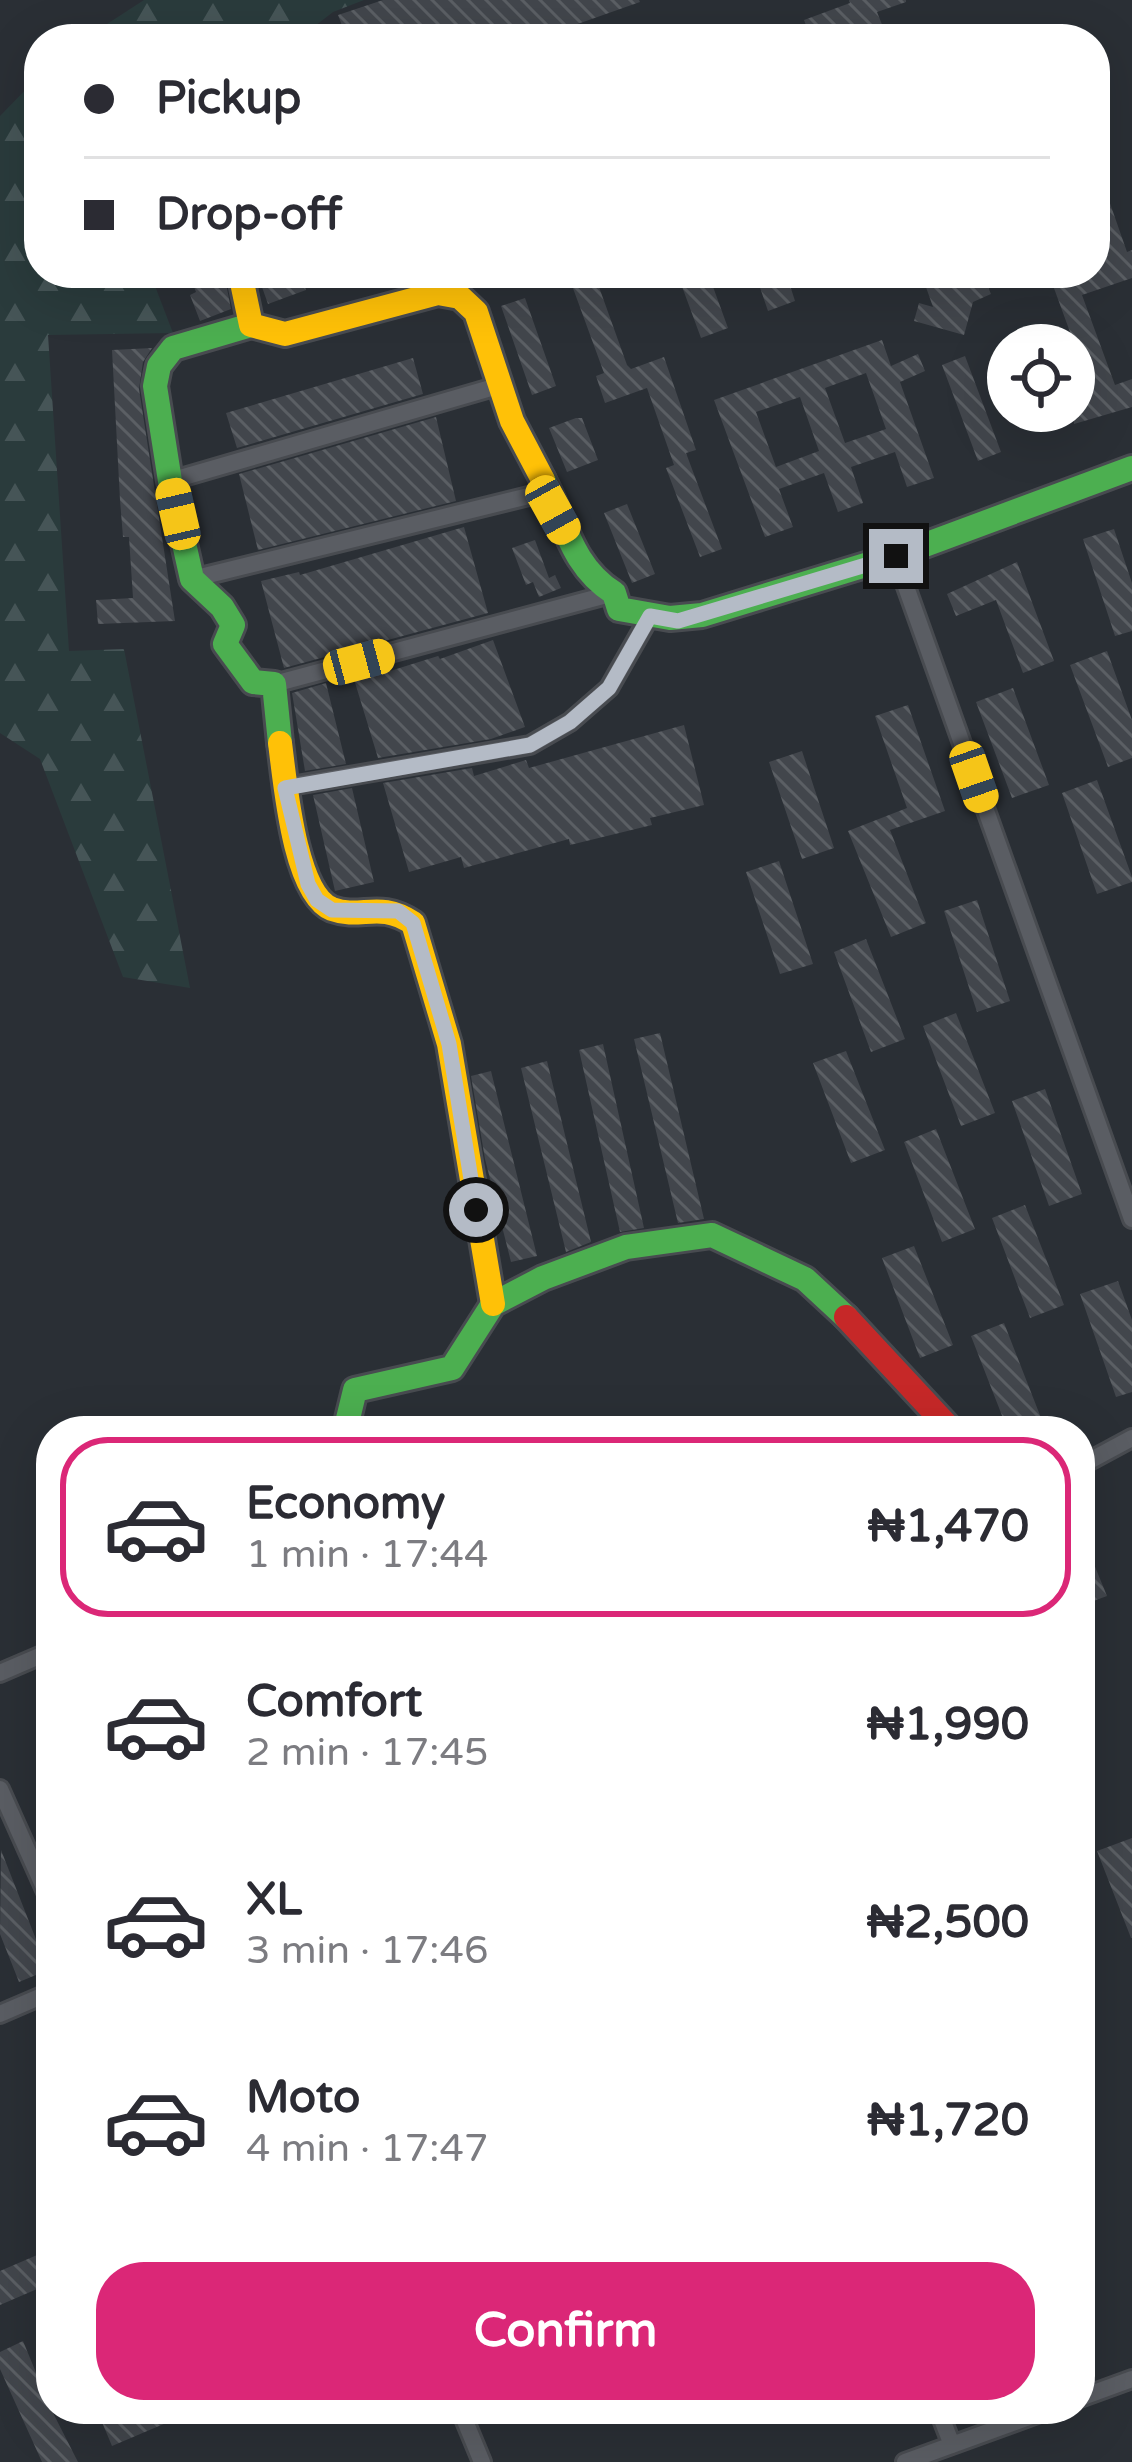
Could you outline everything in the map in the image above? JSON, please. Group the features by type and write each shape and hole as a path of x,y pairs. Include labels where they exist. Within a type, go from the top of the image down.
{"street":[{"path":"243,288 251,325"},
{"path":"614,593 274,684 253,682 225,644 233,625 193,579 170,481 155,386 159,366 172,348 251,325 285,334 452,292 476,312 512,422 549,491 553,510 593,580 614,593 619,609 678,621 896,556 1132,468"},
{"path":"170,481 501,385"},
{"path":"193,579 549,491"},
{"path":"896,556 1132,1219"},
{"path":"285,788 530,745 570,722 609,688 650,616"},
{"path":"274,684 285,788 308,884 317,900 332,910 398,911 413,923 449,1044 494,1304"},
{"path":"349,1416 355,1390 452,1368 494,1304 543,1277 626,1247 712,1235 805,1279 871,1340 939,1416"},
{"path":"1095,1458 1132,1438"},
{"path":"0,1673 36,1657"},
{"path":"0,1789 36,1869"},
{"path":"0,2014 36,1998"},
{"path":"1095,2393 1132,2379"},
{"path":"466,2424 482,2462"},
{"path":"905,2462 1013,2424"}],"green space":[{"path":"144,0 364,0 317,24 107,24"},
{"path":"24,91 24,288 156,288 173,333 48,335 69,651 124,649 190,988 123,977 40,759 0,733 0,116"}],"building":[{"path":"383,0 640,2 578,24 341,24 338,15"},
{"path":"906,0 877,12 882,24 805,24 804,20 850,3"},
{"path":"1110,203 1127,252 1132,250 1132,278 1110,285"},
{"path":"195,288 227,288 231,309 200,321 190,295"},
{"path":"262,288 305,288 306,290 268,304"},
{"path":"573,288 599,288 631,369 664,357 696,450 686,453 722,549 700,557 666,468 674,465 647,388 605,403 596,376 604,373"},
{"path":"683,288 713,288 728,328 701,338"},
{"path":"760,288 791,288 795,301 768,311"},
{"path":"926,288 988,288 991,294 973,302 964,335 914,321 919,303 933,307"},
{"path":"1054,288 1103,288 1082,295 1093,324 1067,324"},
{"path":"525,298 556,386 532,395 501,306"},
{"path":"1095,330 1115,385 1132,379 1132,407 1095,418"},
{"path":"882,340 891,366 918,354 925,371 900,382 934,478 907,487 895,452 851,467 863,503 838,512 824,473 779,489 793,527 765,537 714,400","holes":["866,373 886,429 845,443 825,388","800,397 819,451 776,467 756,412"]},
{"path":"152,348 143,362 139,389 175,621 98,624 96,600 133,598 129,537 123,537 112,350"},
{"path":"965,356 987,415 987,432 994,432 1001,452 978,461 942,365"},
{"path":"413,358 423,394 237,448 226,413"},
{"path":"436,417 456,501 258,550 239,474"},
{"path":"582,418 598,460 567,472 549,428"},
{"path":"627,504 655,574 632,583 604,513"},
{"path":"464,527 488,613 284,668 261,581 300,575"},
{"path":"1114,529 1132,583 1132,631 1115,636 1083,539"},
{"path":"535,540 549,578 555,575 561,588 539,597 533,582 526,585 512,548"},
{"path":"1017,562 1054,661 1023,673 996,600 956,616 947,594"},
{"path":"493,640 525,727 491,739 378,758 353,676 440,659"},
{"path":"1107,651 1132,720 1132,758 1108,767 1070,665"},
{"path":"326,683 346,764 305,771 292,693"},
{"path":"1013,688 1049,785 1012,798 976,702"},
{"path":"908,705 945,811 890,830 926,923 891,937 848,831 907,808 875,716"},
{"path":"684,725 704,805 650,818 652,825 570,845 569,839 464,868 461,857 409,872 383,783 472,768 474,776 526,760 529,768"},
{"path":"802,751 834,848 802,859 769,762"},
{"path":"1097,780 1132,882 1097,894 1062,793"},
{"path":"352,788 374,882 335,891 313,795"},
{"path":"779,861 813,964 780,974 746,872"},
{"path":"977,900 1010,1001 977,1012 944,911"},
{"path":"866,939 905,1039 871,1052 834,952"},
{"path":"956,1013 995,1113 961,1126 923,1026"},
{"path":"660,1033 704,1219 678,1223 634,1039"},
{"path":"603,1044 644,1228 620,1232 579,1050"},
{"path":"846,1051 885,1150 851,1163 813,1063"},
{"path":"547,1061 591,1242 566,1252 521,1068"},
{"path":"491,1071 537,1256 511,1262 485,1159 471,1076"},
{"path":"1045,1089 1082,1194 1049,1206 1012,1101"},
{"path":"936,1129 975,1229 942,1242 904,1142"},
{"path":"1025,1205 1064,1305 1030,1318 992,1218"},
{"path":"914,1246 953,1345 920,1358 882,1258"},
{"path":"1118,1281 1132,1320 1132,1392 1116,1397 1080,1294"},
{"path":"1004,1323 1040,1416 1002,1416 971,1336"},
{"path":"1095,1567 1107,1596 1095,1600"},
{"path":"1132,1838 1132,1938 1131,1938 1097,1851"},
{"path":"1,1850 36,1939 36,1975 19,1982 0,1934"},
{"path":"36,2255 36,2289 0,2305 0,2271"},
{"path":"23,2341 36,2373 36,2424 59,2424 78,2462 42,2462 0,2369 0,2352"},
{"path":"103,2424 164,2424 112,2446"}],"traffic: fast":[{"path":"251,325 173,348 159,366 155,386 192,579 222,607 233,625 225,644 253,682 274,684 280,743"},
{"path":"543,480 578,556 614,593 619,609 670,618 702,615 895,556 1132,468"},
{"path":"349,1416 355,1390 452,1368 493,1304 543,1278 626,1247 712,1235 805,1279 846,1317"}],"traffic: slow":[{"path":"243,288 251,325 285,334 438,293 460,297 476,312 512,421 543,480"},
{"path":"280,743 300,860 319,899 343,912 380,911 413,923 449,1044 493,1304"}],"traffic: jam":[{"path":"846,1317 938,1416"}],"route":[{"path":"476,1210 449,1044 413,923 398,911 332,910 317,900 308,884 285,788 530,745 570,722 609,688 650,616 678,621 896,556"}]}
